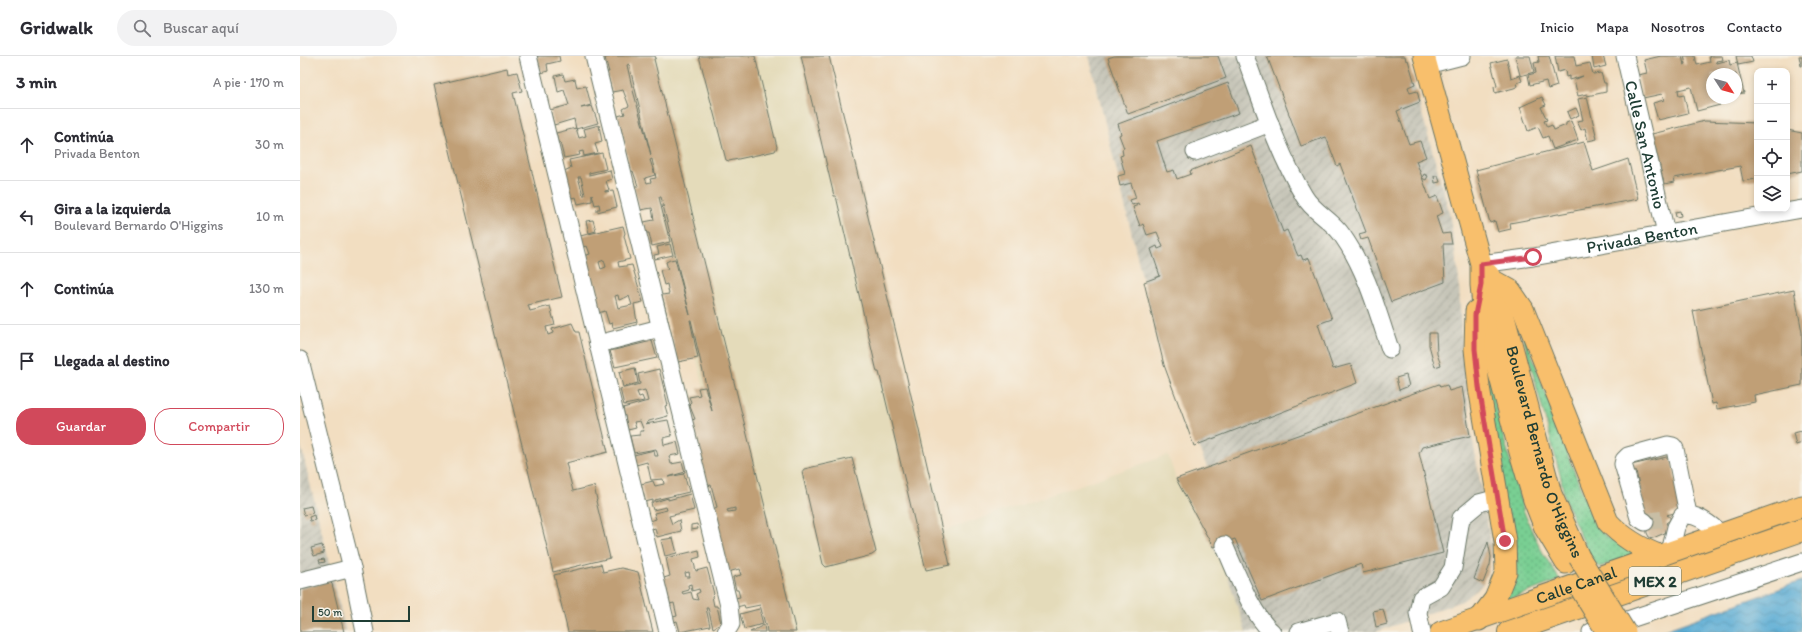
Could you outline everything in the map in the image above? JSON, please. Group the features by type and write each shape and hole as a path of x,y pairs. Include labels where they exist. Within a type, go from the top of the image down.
{"highway":[{"name":"MEX 2","path":"1509,632 1802,530"}],"main road":[{"name":"Boulevard Bernardo O'Higgins","path":"1425,61 1485,276 1484,317 1534,500 1545,528 1572,560 1625,632"},
{"path":"1479,620 1495,598 1506,572 1505,541 1479,387 1475,349 1475,315 1485,276 1510,290 1523,309 1608,522 1616,531 1640,548 1665,554"},
{"name":"Calle Canal","path":"1441,632 1802,506"},
{"name":"Boulevard Bernardo O'Higgins","path":"1572,560 1607,632"}],"street":[{"path":"528,56 668,632"},
{"path":"594,56 729,606 731,624 726,632"},
{"path":"1245,56 1270,123 1295,181 1305,198 1341,234 1360,266 1374,298 1390,349"},
{"path":"1425,61 1462,56"},
{"name":"Calle San Antonio","path":"1625,56 1666,233"},
{"path":"1195,152 1270,123"},
{"name":"Privada Benton","path":"1485,276 1533,257 1802,209"},
{"path":"598,344 660,328"},
{"path":"300,360 352,568 365,632"},
{"path":"1645,522 1639,518 1623,464 1624,460 1628,456 1668,445 1673,446 1675,449 1680,516 1665,554"},
{"path":"1422,632 1418,613 1421,598 1441,587 1453,568 1461,518 1479,503 1498,498"},
{"path":"1680,516 1702,518 1722,534"},
{"path":"1224,545 1256,612 1263,623 1272,632"},
{"path":"1591,632 1802,562"},
{"path":"300,581 352,568"},
{"path":"1300,632 1337,621 1340,632"}],"shaded area":[{"path":"627,56 829,56 945,531 1168,455 1176,479 1226,571 1246,632 767,632 698,365"},
{"path":"1089,56 1406,56 1449,211 1459,279 1461,330 1471,431 1491,543 1492,558 1483,583 1477,590 1462,601 1376,632 1246,632 1226,571 1176,479 1207,467 1162,360"},
{"path":"300,442 346,632 300,632"}],"green space":[{"path":"1516,310 1567,453 1595,524 1606,536 1631,551 1633,555 1600,567 1593,563 1565,501 1561,478"},
{"path":"1482,343 1499,421 1524,512 1543,553 1560,580 1496,604 1500,595"}],"water":[{"path":"1802,581 1802,632 1659,632 1790,585"}],"building":[{"path":"537,56 559,56 560,61 547,64 548,71 541,73"},
{"path":"613,56 655,56 656,58 654,59 796,632 767,632 760,605 745,608 744,605 737,607 735,598 740,597 738,590 736,590 733,577 741,575 739,569 728,572 713,509 717,507 711,485 707,486 692,420 695,419 689,404 691,402 689,397 700,395 698,388 705,387 712,411 691,320 698,358 678,362 662,295 669,294 667,284 664,285 660,270 668,269 666,262 670,260 675,259 690,315 661,197 659,197 670,242 652,246 649,233 646,233 644,222 654,220 652,208 640,210 634,186 638,186 633,171 631,172 618,116 625,114 623,109 629,106 623,90 612,92 605,58","holes":["629,64 651,155 632,87 627,65","652,159 656,178 650,179 651,182 647,183 645,178 655,175 650,160","735,508 735,511 728,512 727,510"]},
{"path":"699,56 755,56 777,147 775,151 729,161 726,160"},
{"path":"801,56 829,56 904,365 950,565 926,570"},
{"path":"1114,56 1218,56 1226,78 1128,114 1108,58"},
{"path":"1267,56 1405,56 1406,61 1408,60 1415,84 1408,87 1410,93 1417,91 1420,102 1397,111 1409,144 1420,141 1426,157 1416,161 1430,199 1437,196 1443,213 1436,216 1442,234 1450,233 1452,244 1443,244 1445,282 1391,302 1368,238 1361,240 1359,234 1366,232 1340,164 1337,166 1326,137 1301,146"},
{"path":"1515,56 1530,56 1534,72 1520,76 1522,81 1517,83 1518,86 1495,93 1494,87 1497,86 1491,63 1507,59 1511,78 1520,75"},
{"path":"1538,56 1549,56 1557,86 1548,89 1546,81 1530,85 1528,75 1536,73 1534,63 1539,62"},
{"path":"1555,56 1574,56 1576,66 1590,63 1593,74 1601,73 1604,83 1606,83 1606,92 1587,96 1587,94 1578,96 1574,80 1583,76 1569,80 1569,76 1566,77 1565,70 1558,72"},
{"path":"1592,56 1603,56 1606,66 1594,69"},
{"path":"1661,56 1682,56 1684,65 1686,64 1684,56 1695,56 1697,65 1710,62 1709,56 1722,56 1723,60 1716,61 1717,63 1729,60 1730,65 1737,63 1738,68 1706,68 1706,104 1720,105 1697,111 1691,87 1678,90 1679,96 1684,95 1688,113 1658,120 1653,103 1664,100 1662,94 1643,98 1638,75 1647,73 1644,60"},
{"path":"1736,56 1751,56 1753,62 1738,65"},
{"path":"1799,56 1802,56 1802,66 1801,66"},
{"path":"507,68 508,74 517,72 522,91 513,93 562,297 528,305 530,311 550,306 555,325 546,327 548,335 553,333 552,329 572,323 576,332 579,332 608,452 566,463 573,491 594,486 596,501 610,558 553,572 434,85"},
{"path":"563,74 565,81 575,79 577,88 586,86 591,105 581,108 592,106 598,123 576,129 574,119 554,125 550,110 569,105 564,90 558,92 555,76"},
{"path":"1228,83 1239,113 1157,141 1167,172 1174,170 1177,179 1191,174 1190,171 1251,146 1283,232 1287,230 1298,256 1301,255 1303,260 1309,258 1332,319 1318,324 1333,369 1351,364 1357,383 1194,446 1164,365 1144,282 1160,276 1151,249 1157,246 1158,249 1163,247 1157,232 1147,235 1143,224 1140,226 1133,207 1139,205 1138,203 1132,205 1130,200 1136,198 1131,183 1120,186 1118,176 1125,174 1120,156 1123,155 1122,149 1124,148 1119,135 1121,134 1118,124"},
{"path":"1542,97 1546,105 1541,107 1547,120 1544,121 1547,127 1552,125 1554,130 1571,121 1578,140 1553,149 1548,136 1543,138 1538,127 1528,131 1520,107"},
{"path":"1587,97 1597,139 1588,141 1585,128 1581,130 1577,121 1583,120 1578,99"},
{"path":"1576,108 1579,115 1570,119 1567,112"},
{"path":"1705,121 1754,123 1754,179 1743,181 1740,166 1674,178 1675,182 1664,184 1652,134"},
{"path":"599,125 602,142 595,144 598,153 584,156 583,151 579,152 580,155 564,158 556,133 576,128 579,138 586,136 584,129"},
{"path":"1790,131 1802,133 1802,171 1790,173"},
{"path":"1584,142 1593,171 1628,159 1638,199 1510,223 1511,229 1498,232 1495,221 1490,223 1476,170"},
{"path":"602,153 606,169 589,173 589,175 610,170 612,179 606,181 609,190 605,192 613,191 617,207 597,212 597,209 600,209 599,204 595,205 592,194 592,201 578,204 576,197 571,198 564,171 571,168 569,160","holes":["578,177 581,177 585,195 583,195"]},
{"path":"1424,174 1428,176 1426,180 1422,178"},
{"path":"1434,176 1438,176 1440,182 1435,183"},
{"path":"1680,211 1681,216 1676,217 1675,212"},
{"path":"593,220 596,231 589,233 586,221"},
{"path":"623,226 630,259 618,262 619,267 632,265 643,302 634,304 637,322 613,328 612,323 609,324 605,311 598,313 584,256 590,254 587,246 582,247 580,236","holes":["604,260 606,267 601,269 599,262","618,295 619,300 629,296 632,305 618,308 615,296"]},
{"path":"670,244 673,255 655,259 654,255 659,254 657,247"},
{"path":"1794,290 1802,332 1802,385 1754,395 1755,402 1717,409 1716,403 1712,404 1693,311"},
{"path":"1429,333 1436,333 1437,354 1441,365 1435,367 1429,345"},
{"path":"652,341 657,358 615,367 610,351"},
{"path":"635,368 638,383 623,387 619,372"},
{"path":"659,369 668,405 665,406 668,416 649,421 645,424 668,420 672,436 663,438 664,445 677,442 680,454 669,456 671,464 682,462 685,472 668,477 684,474 689,492 655,500 655,502 690,494 694,510 669,516 672,524 679,520 681,531 657,537 655,528 652,529 650,521 656,519 654,513 667,510 666,507 653,510 651,503 653,500 645,502 641,484 653,481 655,486 664,484 663,479 651,480 647,462 636,465 634,455 654,450 655,456 658,456 656,449 634,453 630,436 640,435 640,431 644,431 640,421 634,422 636,428 628,430 623,408 648,401 645,390 637,392 639,397 642,396 644,401 624,405 620,389 640,384 638,374"},
{"path":"1406,375 1409,386 1399,390 1396,378"},
{"path":"1439,384 1440,387 1447,385 1449,391 1462,387 1470,436 1422,447 1419,453 1443,553 1363,573 1361,564 1262,601 1235,539 1213,547 1176,479"},
{"path":"1802,431 1802,443 1796,445 1793,433"},
{"path":"1671,456 1681,511 1667,515 1670,517 1670,520 1666,523 1669,528 1667,532 1653,538 1649,537 1647,533 1646,520 1636,471 1633,470 1631,465"},
{"path":"852,458 876,552 872,555 826,567 823,564 802,472 804,469"},
{"path":"311,506 313,513 304,515 302,508"},
{"path":"314,515 315,520 310,521 309,517"},
{"path":"697,524 698,529 691,530 691,525"},
{"path":"673,538 677,553 665,556 661,540"},
{"path":"1488,542 1491,557 1490,565 1483,583 1474,579"},
{"path":"322,545 324,553 314,556 311,548"},
{"path":"699,550 700,557 693,559 696,571 707,568 714,594 712,596 714,606 717,606 721,624 713,628 708,608 706,608 710,626 680,632 677,621 674,622 673,617 677,616 674,603 670,604 664,578 670,576 666,558","holes":["689,572 690,577 686,577 685,573","691,584 692,591 699,589 700,592 696,594 698,600 693,599 691,592 683,594 682,592 689,590 688,585"]},
{"path":"324,559 325,562 320,563 319,560"},
{"path":"601,564 603,572 621,568 638,572 653,632 568,632 554,575"},
{"path":"329,581 332,584 344,632 300,632 300,589"},
{"path":"759,609 763,624 744,629 740,614"},
{"path":"1383,609 1387,624 1376,627 1373,611"},
{"path":"764,625 765,632 750,632"}],"tunnel":[{"path":"1645,522 1670,518"}],"route":[{"path":"1505,541 1479,387 1475,349 1475,315 1481,285 1481,264 1533,257"}]}
